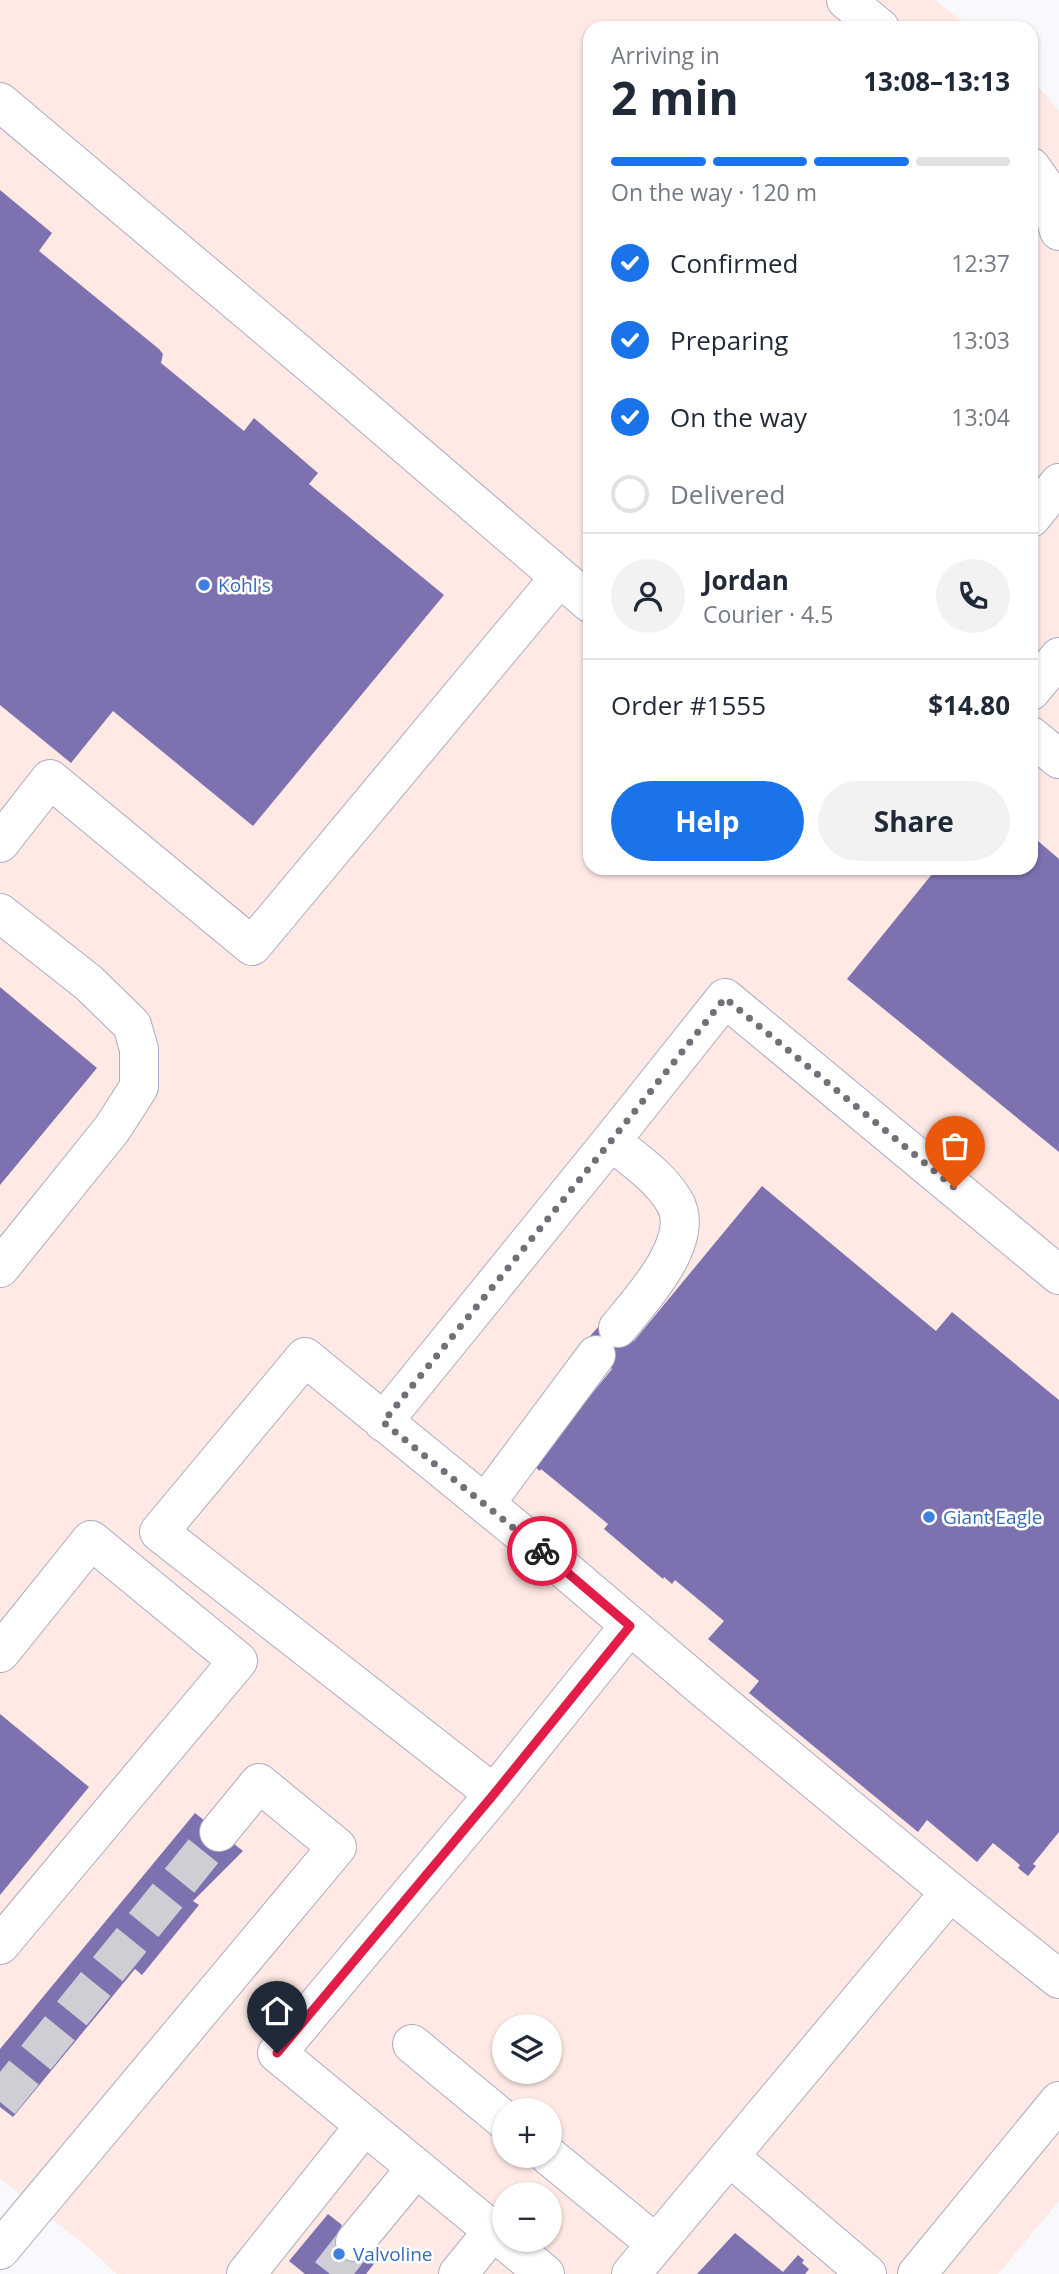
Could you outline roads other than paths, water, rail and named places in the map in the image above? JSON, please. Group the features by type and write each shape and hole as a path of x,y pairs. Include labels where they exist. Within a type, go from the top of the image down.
{"lane":[{"path":"846,0 872,21"},
{"path":"0,102 583,597"},
{"path":"1038,177 1048,191 1059,230"},
{"path":"1038,508 1059,483"},
{"path":"0,842 50,779 252,946 559,578"},
{"path":"1038,682 1059,657"},
{"path":"1038,742 1059,759"},
{"path":"0,913 89,983 132,1025 139,1049 139,1087 112,1129 0,1268"},
{"path":"383,1422 725,998 1059,1275"},
{"path":"485,1504 657,1279 678,1235 680,1219 676,1203 659,1180 611,1141"},
{"path":"494,1794 159,1532 305,1357 950,1892 1059,1979"},
{"path":"0,1653 91,1540 238,1661 0,1945"},
{"path":"492,2230 277,2053 494,1794 630,1626"},
{"path":"0,2250 337,1847 259,1783 219,1832"},
{"path":"559,2168 639,2266 950,1892"},
{"path":"412,2044 492,2110"},
{"path":"917,2274 1059,2102"},
{"path":"246,2274 365,2126"},
{"path":"730,2157 867,2274"},
{"path":"355,2242 416,2168"},
{"path":"458,2274 492,2244"},
{"path":"518,2252 545,2274"}],"tunnel":[{"path":"0,2102 219,1832"},
{"path":"330,2274 355,2242"}],"place":[{"name":"Kohl's","path":"204,585"},
{"name":"Giant Eagle","path":"929,1517"},
{"name":"Valvoline","path":"339,2254"}]}
